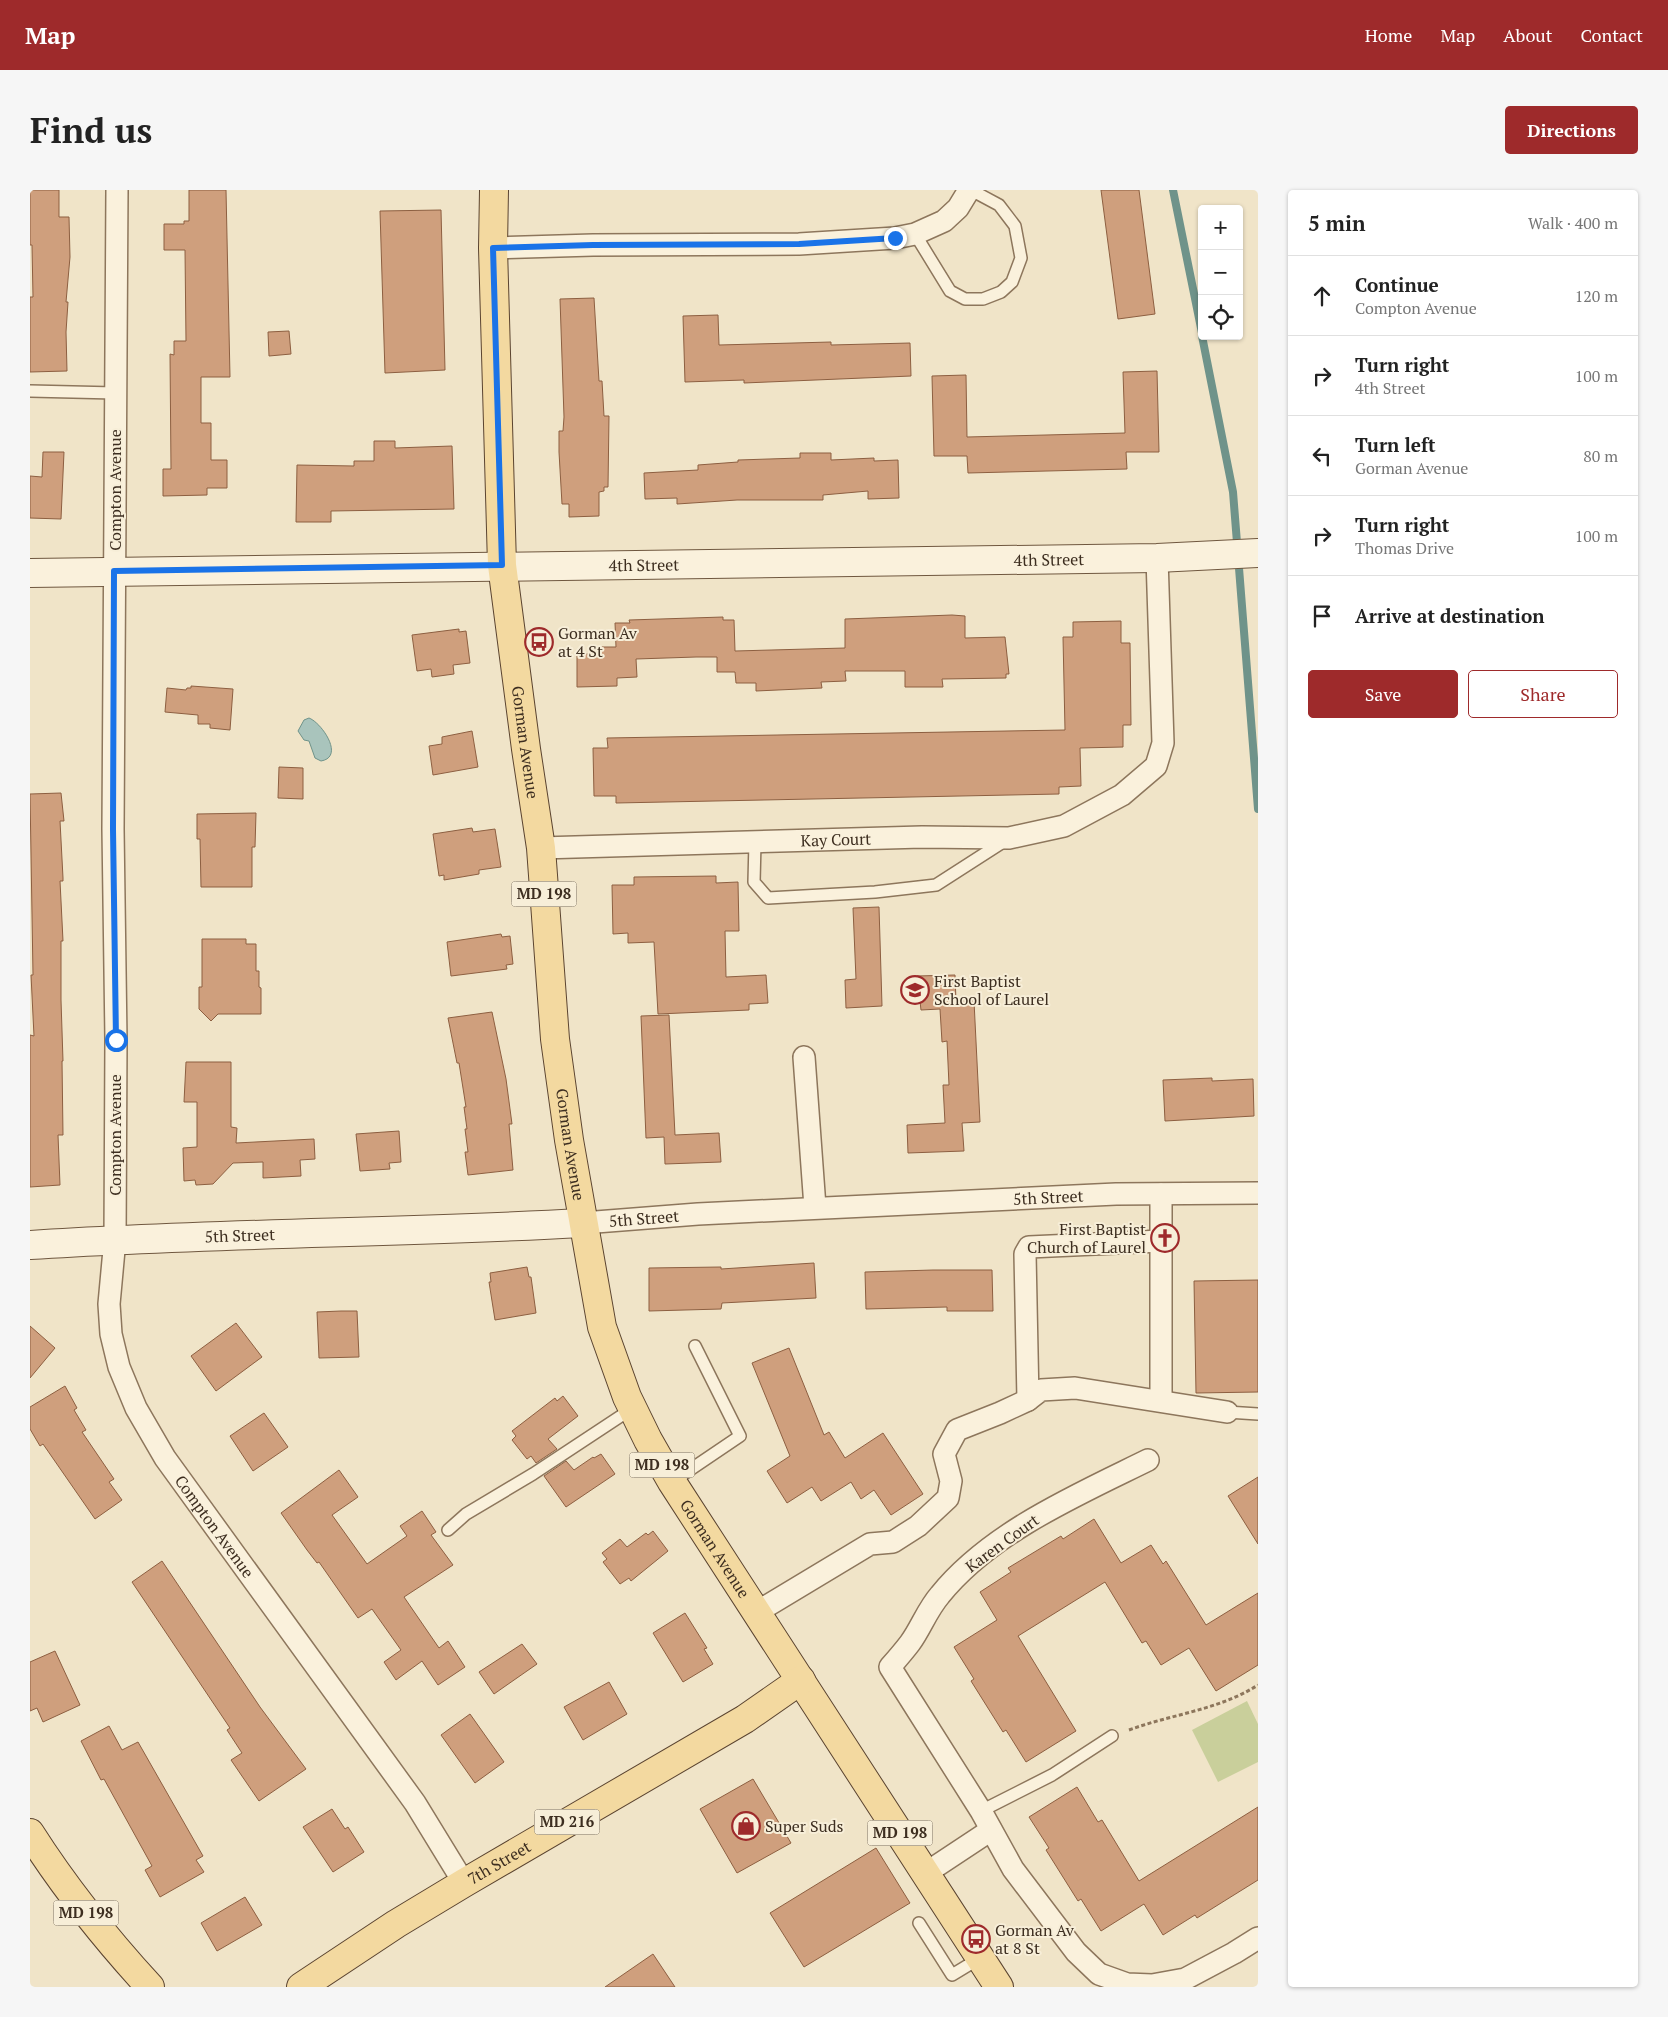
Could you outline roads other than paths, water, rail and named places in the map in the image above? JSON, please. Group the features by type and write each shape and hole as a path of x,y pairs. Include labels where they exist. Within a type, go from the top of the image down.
{"main road":[{"name":"Gorman Avenue","path":"494,190 493,248 502,565 541,848 555,1039 569,1140 602,1327 615,1368 633,1408 648,1440 672,1482 999,1987"},
{"name":"7th Street","path":"301,1987 396,1924 745,1719 801,1680"},
{"name":"MD 198","path":"30,1833 45,1857 87,1914 150,1987"}],"street":[{"name":"Compton Avenue","path":"117,190 114,571 115,1239 109,1304 111,1334 119,1366 136,1408 165,1458 416,1803 464,1883"},
{"path":"493,248 593,245 799,244 895,238 932,228 951,216 970,190"},
{"name":"4th Street","path":"30,573 502,565 1157,558 1258,553"},
{"name":"Kay Court","path":"541,848 922,837 1009,838 1064,826 1122,795 1156,766 1163,743 1157,558"},
{"path":"804,1057 815,1207"},
{"name":"5th Street","path":"30,1245 115,1239 505,1227 815,1207 1116,1194 1258,1193"},
{"path":"1161,1194 1161,1400"},
{"path":"1028,1400 1025,1254 1029,1247 1161,1242"},
{"path":"757,1612 870,1544 893,1542 918,1526 948,1498 950,1480 944,1454 958,1430 980,1423 1028,1400 1042,1390 1075,1388 1161,1400 1227,1412"},
{"name":"Karen Court","path":"986,1820 890,1666 910,1642 923,1618 940,1595 957,1576 983,1555 1029,1521 1148,1460"},
{"path":"926,1873 986,1820 1013,1869 1076,1952 1099,1974 1127,1984 1152,1985 1185,1979 1258,1938"}],"lane":[{"path":"915,234 950,291 965,299 983,299 1001,292 1012,282 1021,258 1015,226 999,205 970,190"},
{"path":"30,391 115,393"},
{"path":"755,842 754,882 768,898 875,892 936,886 1009,838"},
{"path":"672,1482 740,1436 695,1346"},
{"path":"448,1530 466,1514 533,1474 633,1408"},
{"path":"1227,1412 1258,1414"},
{"path":"986,1820 1112,1736"},
{"path":"918,1923 952,1975 980,1958"}],"water":[{"path":"309,718 320,726 331,747 331,753 328,758 321,761 315,758 309,741 304,740 298,731 304,720"}],"waterway":[{"path":"1173,190 1198,313"},
{"path":"1203,340 1233,492 1258,809"}],"place":[{"name":"Gorman Av at 4 St","path":"539,642"},
{"name":"First Baptist School of Laurel","path":"915,990"},
{"name":"First Baptist Church of Laurel","path":"1165,1238"},
{"name":"Super Suds","path":"746,1826"},
{"name":"Gorman Av at 8 St","path":"976,1939"}]}
